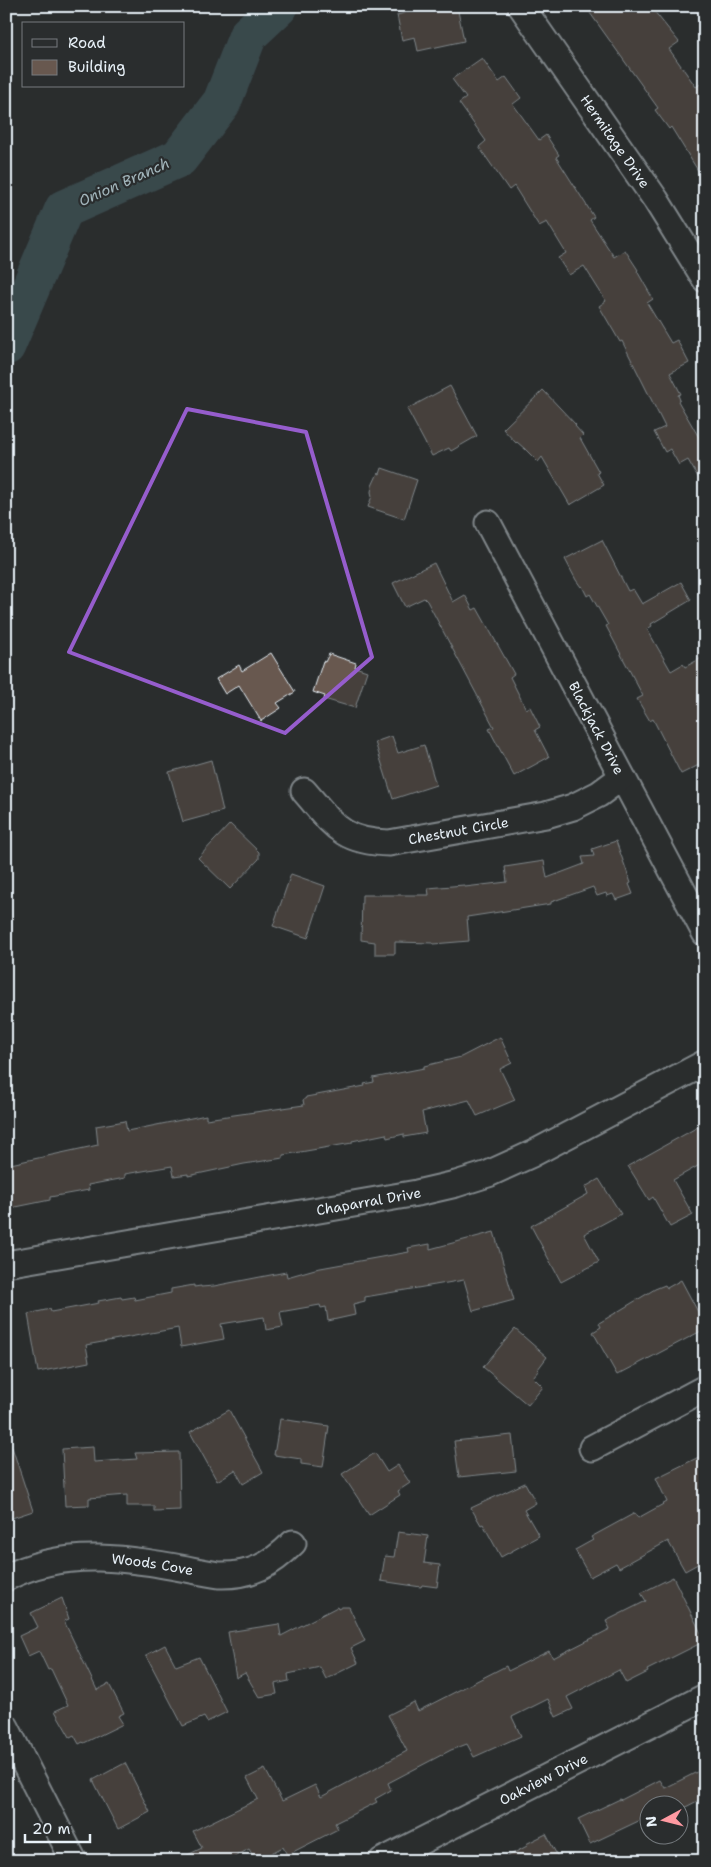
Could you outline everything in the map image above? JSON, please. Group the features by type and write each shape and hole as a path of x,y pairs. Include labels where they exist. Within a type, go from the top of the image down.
{"street":[{"name":"Hermitage Drive","path":"521,6 656,200 705,278"},
{"name":"Blackjack Drive","path":"488,523 705,933"},
{"name":"Chestnut Circle","path":"304,791 335,827 352,838 389,843 546,815 573,807 599,794 622,777"},
{"name":"Chaparral Drive","path":"6,1264 417,1193 456,1184 488,1174 532,1154 705,1063"},
{"path":"592,1448 705,1388"},
{"name":"Woods Cove","path":"6,1578 56,1561 89,1557 123,1558 219,1575 230,1575 257,1569 277,1558 292,1543"},
{"name":"Oakview Drive","path":"382,1861 705,1697"},
{"path":"6,1727 74,1861"}],"highlighted area":[{"path":"187,409 306,432 372,657 285,733 69,652"}],"building":[{"path":"406,6 457,6 464,41 418,51 415,37 402,40 397,15 408,12"},
{"path":"585,6 650,6 679,42 669,49 696,87 705,81 705,182 671,127 669,129 655,110 658,108"},
{"path":"482,58 499,82 506,77 521,98 513,104 539,140 546,135 559,155 556,157 594,217 590,220 614,257 625,250 653,299 647,303 671,343 677,340 689,363 670,373 681,394 678,395 680,400 678,401 705,448 705,489 688,460 679,465 670,449 665,452 654,432 665,427 622,341 620,342 599,306 606,301 584,266 569,275 558,258 566,253 547,222 539,226 514,186 509,190 479,147 486,141 459,103 466,98 452,79"},
{"path":"450,386 477,436 451,451 449,448 432,456 407,409"},
{"path":"543,390 583,435 580,438 604,485 570,505 542,457 538,462 503,429"},
{"path":"382,468 417,480 404,519 368,507 372,496 372,486"},
{"path":"602,540 628,591 633,589 642,604 681,582 691,600 651,624 652,626 647,629 671,671 683,664 685,667 705,656 705,762 681,774 653,719 650,721 637,699 643,696 606,626 608,625 590,594 587,596 582,586 576,580 565,559"},
{"path":"434,563 453,602 465,595 473,610 477,608 514,674 510,677 526,709 530,707 540,727 535,730 549,757 514,776 489,729 494,727 427,601 424,598 405,607 393,583"},
{"path":"271,653 295,692 277,703 281,708 261,721 239,685 225,694 216,679 239,665 242,671"},
{"path":"329,654 356,663 355,667 367,671 355,708 324,699 325,696 313,692 323,661 325,662"},
{"path":"392,736 398,753 424,745 436,785 393,799 375,742"},
{"path":"211,760 223,811 183,822 169,772"},
{"path":"230,824 259,852 259,859 230,889 198,858"},
{"path":"616,841 633,894 616,900 613,894 607,896 606,893 597,896 593,887 551,902 551,904 467,917 469,941 433,944 395,942 395,954 375,954 375,942 361,940 362,895 429,895 428,888 464,885 465,887 507,882 505,867 544,861 547,878 584,864 582,857 594,856 592,849"},
{"path":"291,874 325,886 308,938 273,926"},
{"path":"500,1037 512,1063 500,1069 515,1100 477,1116 469,1100 422,1112 426,1133 404,1137 404,1134 387,1138 386,1134 352,1141 352,1143 283,1155 283,1158 188,1176 188,1174 174,1176 172,1166 125,1174 125,1178 88,1185 89,1190 50,1197 50,1200 6,1209 6,1165 98,1145 96,1126 125,1121 127,1131 206,1115 206,1119 304,1105 303,1100 306,1097 365,1086 364,1084 374,1082 373,1078 424,1068 424,1066 461,1057"},
{"path":"705,1123 705,1162 673,1180 693,1215 670,1227 653,1197 649,1200 628,1166"},
{"path":"599,1179 621,1214 584,1234 599,1262 561,1282 531,1226 588,1194 585,1187"},
{"path":"494,1232 514,1300 473,1311 464,1280 365,1297 365,1301 353,1304 355,1315 328,1321 326,1307 321,1308 320,1305 280,1312 283,1327 266,1330 264,1317 221,1324 224,1339 181,1347 178,1328 86,1345 89,1362 38,1372 28,1314 50,1309 51,1312 121,1297 122,1299 134,1297 135,1300 171,1293 171,1289 194,1285 194,1287 214,1286 286,1272 287,1277 315,1269 409,1252 408,1248 430,1244 430,1249"},
{"path":"681,1280 705,1325 705,1329 617,1375 593,1332 601,1327 599,1323 655,1289 665,1285 667,1288"},
{"path":"515,1329 547,1357 533,1377 543,1387 528,1405 483,1367"},
{"path":"229,1410 263,1472 243,1484 235,1470 217,1481 190,1432"},
{"path":"280,1419 329,1426 323,1467 301,1464 301,1459 274,1455"},
{"path":"512,1435 516,1471 459,1477 454,1441"},
{"path":"10,1441 33,1511 6,1520 6,1442"},
{"path":"93,1447 94,1462 137,1459 135,1453 179,1452 180,1510 154,1511 154,1506 127,1506 127,1495 89,1498 89,1505 65,1506 62,1449"},
{"path":"375,1453 387,1472 398,1465 410,1483 398,1491 400,1495 369,1515 342,1474"},
{"path":"705,1454 705,1560 685,1571 668,1541 619,1568 616,1563 590,1577 575,1550 593,1540 591,1537 635,1513 638,1518 667,1502 656,1478"},
{"path":"525,1483 536,1503 524,1510 539,1536 501,1557 483,1524 481,1525 471,1508"},
{"path":"398,1532 428,1536 424,1563 440,1565 437,1587 422,1585 421,1587 381,1581 385,1556 394,1557"},
{"path":"673,1577 705,1641 647,1670 648,1672 626,1683 619,1670 567,1697 573,1709 556,1717 548,1699 512,1717 521,1736 474,1757 467,1744 451,1750 388,1783 391,1790 375,1799 377,1802 335,1823 338,1829 287,1855 283,1847 256,1861 249,1849 227,1861 175,1861 202,1848 193,1831 258,1799 247,1778 265,1769 282,1801 315,1785 321,1797 407,1751 388,1715 414,1702 418,1711 506,1666 508,1671 549,1651 553,1658 610,1629 606,1621 646,1601 641,1593"},
{"path":"62,1598 69,1619 64,1621 97,1690 109,1684 124,1713 118,1716 123,1724 79,1744 74,1735 70,1737 55,1711 68,1705 51,1669 48,1670 39,1651 28,1656 19,1636 38,1627 31,1613"},
{"path":"337,1607 338,1609 349,1607 365,1641 351,1648 358,1663 326,1679 320,1667 288,1674 289,1681 275,1684 277,1694 259,1697 245,1673 236,1678 228,1632 279,1624 281,1636"},
{"path":"165,1645 176,1666 199,1657 227,1712 207,1722 204,1717 183,1726 146,1655"},
{"path":"125,1763 150,1812 118,1829 93,1780"},
{"path":"705,1768 705,1797 688,1806 688,1794 638,1794 638,1821 590,1844 578,1819 660,1780 665,1788"},
{"path":"546,1834 560,1861 499,1861 527,1846 526,1844"}],"waterway":[{"name":"Onion Branch","path":"6,346 64,209 179,158 222,102 248,35 279,6"}]}
